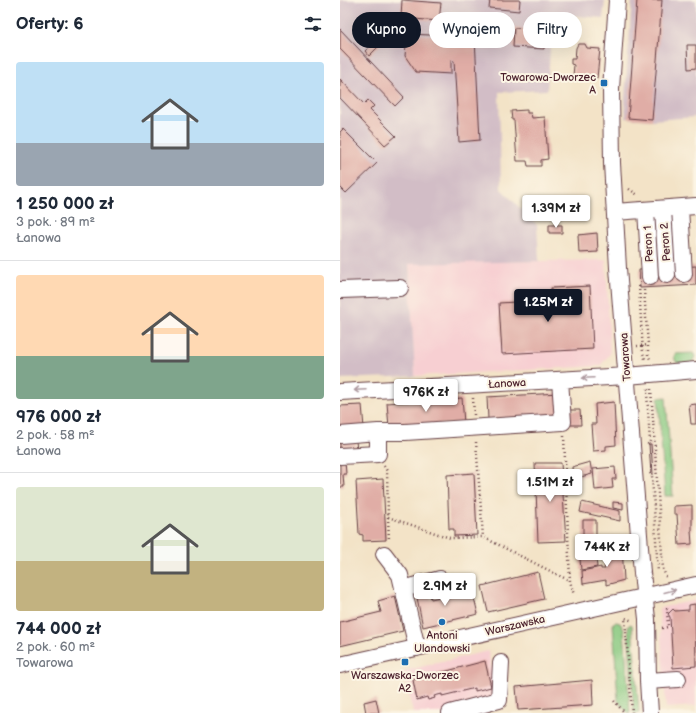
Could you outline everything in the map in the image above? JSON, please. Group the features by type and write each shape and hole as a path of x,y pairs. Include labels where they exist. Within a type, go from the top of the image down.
{"street":[{"name":"Towarowa","path":"617,0 611,89 612,163 627,376 647,619 650,713"},
{"path":"615,212 696,206"},
{"path":"680,208 684,274"},
{"name":"Peron 2","path":"663,209 667,275"},
{"name":"Peron 1","path":"645,284 646,210"},
{"path":"340,290 400,288"},
{"name":"Łanowa","path":"340,392 627,376 696,370"},
{"path":"340,434 476,428 563,422 560,380"},
{"path":"340,456 378,454 378,432"},
{"path":"384,554 400,575 417,648"},
{"path":"403,588 440,579"},
{"name":"Warszawska","path":"340,665 696,585"},
{"path":"450,713 499,707 501,663"},
{"path":"648,681 678,679"}],"path":[{"path":"645,284 649,358 652,362 655,362"},
{"path":"645,284 643,346 647,363"},
{"path":"631,346 648,345"},
{"path":"648,452 648,444 650,443 647,389 651,385 663,569 668,581"},
{"path":"473,395 483,537"},
{"path":"563,422 570,580 574,595"},
{"path":"378,454 388,471 388,517 450,538 483,537 570,580"},
{"path":"650,467 650,474 652,476 658,572"},
{"path":"659,628 668,627 667,609 670,611"},
{"path":"632,713 625,618 633,622"},
{"path":"614,700 625,713"}],"shaded area":[{"path":"340,0 605,0 603,18 582,16 582,12 523,12 523,48 550,48 547,90 499,92 501,189 537,225 539,261 409,264 415,376 340,379"},
{"path":"632,0 696,0 696,117 652,120 626,118 625,98"},
{"path":"606,260 610,354 600,366 415,376 409,263"},
{"path":"696,600 696,706 666,708 659,608"},
{"path":"488,651 495,683 492,701 445,713 413,713 403,671"}],"green space":[{"path":"693,353 695,356 693,361 681,365 676,362 674,357 675,354"},
{"path":"666,397 673,496 665,496 658,398"},
{"path":"613,623 620,623 624,630 630,713 628,713 618,701"},
{"path":"631,624 639,713 634,713 628,626"}],"building":[{"path":"402,0 441,3 440,12 429,12 429,20 421,20 421,12 401,12"},
{"path":"490,0 520,0 519,11 489,8"},
{"path":"637,0 662,0 652,120 628,118"},
{"path":"515,28 523,29 523,48 515,47"},
{"path":"340,29 352,42 352,48 358,48 404,97 395,106 340,49"},
{"path":"421,35 429,35 429,48 476,48 480,140 459,142 454,61 451,60 451,74 416,72 405,56 406,48 421,48"},
{"path":"582,44 585,44 587,48 600,49 597,78 573,76 574,65 571,64 571,59 575,59 576,48 582,48"},
{"path":"687,45 696,45 696,68 688,69"},
{"path":"368,48 377,48 369,56 365,51"},
{"path":"340,79 364,104 368,100 374,106 370,110 396,136 385,145 340,98"},
{"path":"527,110 527,113 531,113 532,118 545,117 548,159 541,160 541,166 528,166 527,161 517,161 514,120 512,120 511,111"},
{"path":"343,129 377,163 346,193 340,187 340,132"},
{"path":"549,225 562,225 562,233 549,233"},
{"path":"597,233 598,252 579,253 578,235"},
{"path":"696,266 696,285 640,288 639,270"},
{"path":"590,286 593,349 502,354 499,303 551,300 551,288"},
{"path":"559,393 560,416 488,419 487,397"},
{"path":"462,398 464,423 389,427 387,403"},
{"path":"614,402 616,445 606,446 606,450 593,451 591,424 596,424 595,404"},
{"path":"696,404 696,424 691,424 689,405"},
{"path":"362,405 364,428 340,430 340,406"},
{"path":"569,410 580,410 581,425 570,425"},
{"path":"356,441 357,450 340,451 340,442"},
{"path":"649,444 651,444 653,474 651,474"},
{"path":"340,461 345,461 346,474 343,474 344,487 340,487"},
{"path":"590,462 592,474 573,479 572,467"},
{"path":"535,463 561,463 566,541 538,542"},
{"path":"615,467 616,479 612,479 613,488 595,490 593,469"},
{"path":"474,473 477,535 454,536 454,529 449,529 447,475"},
{"path":"383,479 386,540 363,541 363,535 359,534 356,481"},
{"path":"582,502 620,511 620,521 580,512"},
{"path":"613,502 623,503 623,510 613,508"},
{"path":"692,505 692,544 679,545 677,514 674,514 674,506"},
{"path":"583,520 596,520 596,541 584,540"},
{"path":"622,546 624,580 606,585 606,580 583,584 582,571 601,567 601,569 605,569 603,548"},
{"path":"587,547 588,552 595,551 597,567 581,570 579,548"},
{"path":"538,572 544,599 488,612 482,586"},
{"path":"428,585 431,599 472,590 478,614 423,627 415,588"},
{"path":"395,596 403,631 340,646 340,622 381,612 378,601"},
{"path":"695,604 696,666 673,668 670,617 668,614 673,609 675,611 689,610 689,605"},
{"path":"485,661 491,687 475,691 475,688 442,696 442,694 434,696 435,698 428,700 427,697 417,700 413,680"},
{"path":"592,680 593,705 518,710 516,687"},
{"path":"376,699 379,713 366,713 364,702"}],"place":[{"name":"Towarowa-Dworzec A","path":"604,83"},
{"name":"Antoni Ulandowski","path":"442,622"},
{"name":"Warszawska-Dworzec A2","path":"405,662"}]}
